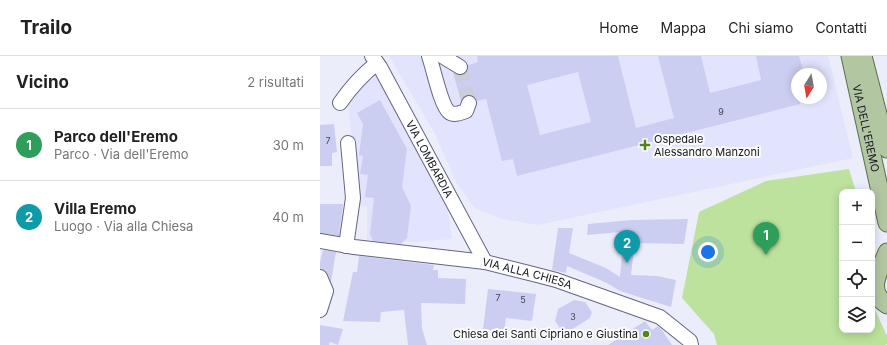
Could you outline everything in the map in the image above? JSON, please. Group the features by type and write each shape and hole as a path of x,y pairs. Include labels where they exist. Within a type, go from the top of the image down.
{"main road":[{"name":"VIA DELL'EREMO","path":"850,56 887,223"},
{"name":"VIA DELL'EREMO","path":"863,56 887,149"},
{"path":"885,307 876,292 875,277 884,266 887,252"}],"street":[{"path":"429,56 442,104 449,112 457,114 466,111 470,103"},
{"path":"442,56 460,67"},
{"path":"340,103 350,88 374,60"},
{"name":"VIA LOMBARDIA","path":"374,60 485,262"},
{"path":"346,246 353,198 348,143"},
{"name":"VIA ALLA CHIESA","path":"320,241 346,246 485,262 556,280 660,317 686,337 692,345"},
{"path":"320,277 326,291 320,310"}],"shaded area":[{"name":"Ospedale Alessandro Manzoni","path":"389,56 828,56 853,158 538,225 502,219 475,208 457,184 434,132"},
{"path":"378,74 447,204 452,239 414,242 367,240 367,206 359,206 348,104 363,80"}],"green space":[{"path":"849,169 855,189 839,189 839,333 875,333 875,310 887,336 887,344 717,345 714,334 682,298 699,212 766,181"}],"building":[{"path":"477,56 618,56 636,128 674,118 658,56 701,56 710,93 761,80 756,56 799,56 802,68 791,68 791,104 800,104 517,176 513,159 502,161 486,99 477,101 472,95 468,95 463,97 461,101 453,73 459,75 464,74 467,71 468,65 478,62","holes":["578,72 591,122 540,135 527,85"]},
{"path":"380,100 407,149 402,187 411,206 407,238 401,244 373,241 370,234 374,198 365,197 368,175 360,174 363,156 359,155 363,124 357,113"},
{"path":"334,124 337,152 332,153 332,166 320,166 320,125"},
{"path":"320,204 343,204 339,236 320,233"},
{"path":"688,219 684,244 633,243 631,275 657,276 676,280 671,307 620,291 607,283 567,266 566,273 552,270 558,228 573,228 569,253 606,268 620,277 622,254 621,232 587,235 588,224 631,220"},
{"path":"323,250 336,252 331,282 325,270 320,269"},
{"path":"359,256 434,265 433,270 438,270 438,278 466,279 465,304 421,303 422,328 427,345 408,345 404,310 381,312 380,322 343,321 353,272 357,272"},
{"path":"488,289 536,294 532,321 506,318 504,332 483,329"},
{"path":"574,300 585,302 592,312 590,318 568,332 562,331 555,321 558,309"},
{"name":"Chiesa dei Santi Cipriano e Giustina","path":"645,321 652,330 658,326 672,345 608,345"},
{"path":"320,325 343,329 338,345 330,342 329,345 320,345"}],"tunnel":[{"path":"460,67 469,103"}],"place":[{"name":"Ospedale Alessandro Manzoni","path":"645,145"},
{"name":"Parco dell'Eremo","path":"766,255"},
{"name":"Villa Eremo","path":"627,263"},
{"name":"Chiesa dei Santi Cipriano e Giustina","path":"646,334"}]}
